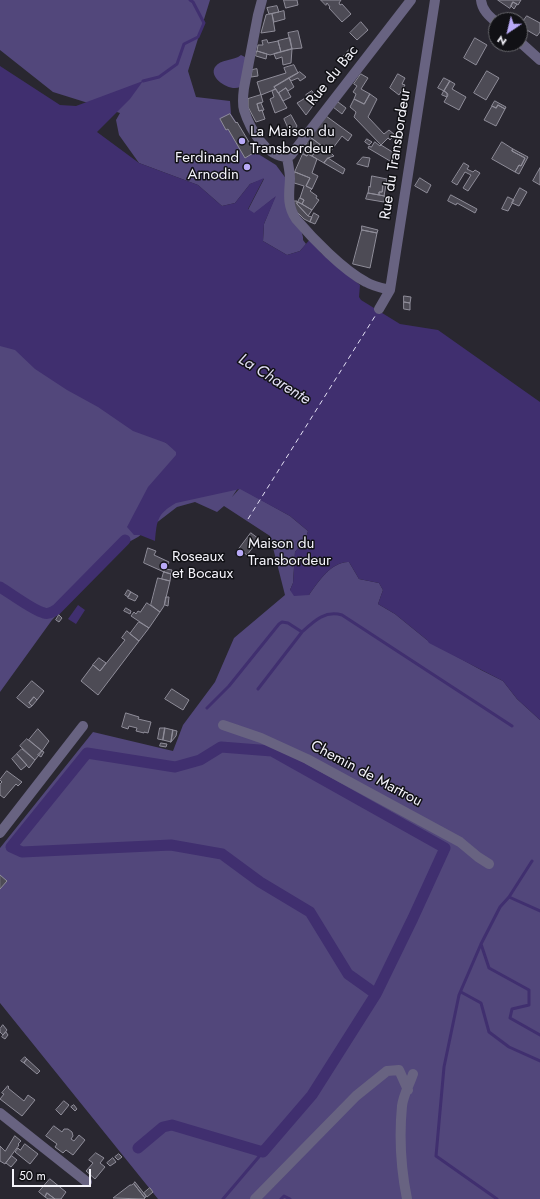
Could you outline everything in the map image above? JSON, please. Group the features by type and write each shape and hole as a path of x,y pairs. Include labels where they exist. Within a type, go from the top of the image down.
{"street":[{"path":"262,0 242,98 244,109 258,140 280,157 287,157 290,178 289,201 291,213 357,277 373,285 390,290"},
{"name":"Rue du Bac","path":"287,157 291,155 412,0"},
{"name":"Rue du Transbordeur","path":"379,309 390,290 434,0"},
{"path":"482,0 482,6 488,14"},
{"path":"528,49 540,60"},
{"name":"Chemin de Martrou","path":"223,725 261,738 307,759 460,842 489,864"},
{"path":"0,833 83,726"},
{"path":"255,1199 356,1096 387,1071 399,1070 408,1090"},
{"path":"407,1199 403,1180 401,1147 402,1104 413,1074"},
{"path":"0,1113 87,1182"}],"shaded area":[{"path":"0,0 210,0 188,71 196,97 230,101 231,114 255,152 276,165 287,180 303,240 306,244 300,251 287,255 263,241 264,224 275,197 254,214 248,210 264,179 250,184 235,203 222,206 198,185 139,163 119,135 116,120 120,113 53,92 0,50"},
{"path":"241,55 245,57 246,61 240,87 231,88 221,83 217,79 214,71 215,67 217,64"},
{"path":"0,333 183,454 176,495 238,488 232,497 240,488 290,516 308,531 306,538 295,552 293,583 290,590 309,595 326,573 337,565 349,562 359,579 379,583 383,590 378,604 395,614 427,640 503,681 517,699 540,720 540,1199 158,1199 0,1003 0,848 93,732 173,751 183,725 215,682 234,638 285,595 270,536 224,506 217,512 195,502 177,507 138,537 127,543 52,620 0,692"}],"water":[{"name":"La Charente","path":"0,66 60,105 76,106 143,81 130,99 97,132 139,163 198,185 222,206 235,203 250,184 264,178 248,209 254,213 276,196 264,224 263,241 287,255 300,251 311,238 321,253 360,285 359,297 361,300 400,324 438,330 540,402 540,720 517,699 503,681 429,643 395,614 378,604 383,590 379,583 359,579 349,562 337,565 326,573 309,595 294,596 290,590 293,583 295,552 306,538 308,531 290,516 240,489 176,503 165,511 159,518 156,528 155,541 140,535 134,535 127,527 148,487 176,455 176,452 166,443 133,431 98,407 67,390 35,369 15,350 0,346"},
{"path":"78,605 85,610 76,624 68,619"}],"building":[{"path":"284,0 297,0 298,5 286,8"},
{"path":"321,0 341,0 339,3 340,5 342,4 351,14 342,22 329,8 330,7 327,3 326,5"},
{"path":"498,0 521,0 518,5 513,2 510,8"},
{"path":"513,2 517,4 514,9 511,6"},
{"path":"277,6 279,12 269,14 267,8"},
{"path":"284,11 285,19 274,22 272,14"},
{"path":"272,14 275,31 261,33 266,15"},
{"path":"528,17 540,23 540,32 537,36 528,31"},
{"path":"361,22 368,30 357,40 350,33"},
{"path":"298,31 302,48 292,49 288,33"},
{"path":"290,38 292,49 281,52 278,41"},
{"path":"475,38 487,45 476,65 464,58"},
{"path":"267,40 268,43 278,41 281,52 270,55 257,51 258,45 263,45 262,41"},
{"path":"292,49 291,63 283,65 282,57 276,59 274,54"},
{"path":"349,50 353,53 347,59 344,56"},
{"path":"257,51 267,54 266,59 256,56"},
{"path":"294,65 298,73 274,87 276,89 261,95 257,82 286,73 284,68"},
{"path":"257,69 258,76 251,77 252,70"},
{"path":"487,71 499,78 486,100 474,93"},
{"path":"300,72 306,77 300,81 298,78 291,81 289,78"},
{"path":"361,74 368,78 361,89 370,94 364,104 354,99 356,94 353,92 357,86 354,84"},
{"path":"398,74 405,78 402,84 405,85 399,95 390,88"},
{"path":"289,78 294,87 288,91 286,88 278,93 274,87"},
{"path":"444,78 450,81 444,91 438,88"},
{"path":"450,81 455,84 452,89 466,97 459,110 444,102 448,95 444,91"},
{"path":"286,88 291,97 283,101 279,93"},
{"path":"276,89 287,108 275,113 270,99 274,97 272,91"},
{"path":"312,91 318,99 306,115 297,103 307,97 306,95"},
{"path":"444,91 447,93 447,97 442,95"},
{"path":"370,94 377,99 368,117 384,134 389,130 395,135 390,140 388,138 381,145 354,117 356,112 350,107 354,99 364,104"},
{"path":"261,95 263,102 257,104 259,111 262,110 265,119 256,122 248,107 248,99"},
{"path":"495,101 506,107 505,109 498,105 496,108 492,106"},
{"path":"338,102 346,108 342,114 333,107"},
{"path":"261,103 264,110 259,111 257,104"},
{"path":"498,105 505,109 496,126 484,120 492,106 496,108"},
{"name":"La Maison du Transbordeur","path":"230,114 236,123 237,122 255,152 245,158 228,129 226,130 220,119"},
{"path":"291,115 297,126 291,135 284,119"},
{"path":"326,116 352,135 348,141 342,136 330,152 310,137"},
{"path":"310,137 334,156 328,158 324,163 312,156 315,152 306,145"},
{"path":"367,139 372,142 369,145 365,142"},
{"path":"375,142 394,153 393,159 392,158 390,161 368,148"},
{"path":"502,142 513,149 512,151 525,158 521,166 519,165 515,172 492,159"},
{"path":"306,145 315,152 312,156 303,154"},
{"path":"513,149 528,157 519,174 515,172 519,165 521,166 525,158 512,151"},
{"path":"394,153 398,155 394,160 393,159"},
{"path":"303,154 307,156 308,154 317,159 312,173 318,176 312,189 306,186 310,178 295,172"},
{"path":"363,157 370,158 368,167 357,164"},
{"path":"328,158 345,169 343,174 324,163"},
{"path":"464,163 469,166 467,169 473,172 475,170 480,173 468,191 463,188 471,175 465,172 457,185 452,182"},
{"path":"540,168 540,185 533,181"},
{"path":"295,172 310,178 306,186 312,189 310,191 317,196 316,198 319,200 312,210 302,204 304,200 300,198 304,186 291,182"},
{"path":"372,176 387,179 386,185 383,184 382,192 379,192 379,195 368,193"},
{"path":"420,178 431,185 427,193 415,186"},
{"path":"383,184 386,185 384,196 379,195 379,192 382,192"},
{"path":"520,188 527,192 519,206 512,203"},
{"path":"368,193 385,196 384,202 366,199"},
{"path":"451,195 477,209 475,213 457,203 456,205 448,201"},
{"path":"508,197 514,200 508,211 502,209"},
{"path":"300,198 304,200 302,204 298,202"},
{"path":"293,201 297,201 297,204 308,216 312,217 310,222 304,219 293,208"},
{"path":"298,202 312,210 308,216 297,204"},
{"path":"314,213 319,216 315,224 310,222"},
{"path":"362,226 378,230 377,233 362,230"},
{"path":"362,230 377,233 370,268 353,264"},
{"path":"404,296 411,297 410,303 404,302"},
{"path":"404,302 410,303 410,310 404,309"},
{"path":"251,533 259,539 247,555 239,549"},
{"path":"148,548 156,551 154,555 169,562 164,572 144,563"},
{"path":"165,569 172,570 171,574 164,572"},
{"path":"164,572 171,574 170,581 162,579"},
{"path":"158,578 170,581 164,606 160,612 151,605"},
{"path":"128,590 131,592 128,597 125,595"},
{"path":"131,592 138,596 135,601 128,598"},
{"path":"166,597 169,597 168,606 165,605"},
{"path":"147,603 160,612 149,628 131,616 134,612 136,614 138,611 140,612"},
{"path":"126,608 131,611 130,614 124,611"},
{"path":"59,615 62,618 59,622 56,620"},
{"path":"139,622 149,628 139,641 130,634"},
{"path":"127,631 139,641 98,695 81,681 93,665 100,671 125,640 122,638"},
{"path":"99,658 106,663 100,671 93,665"},
{"path":"32,681 44,691 37,700 34,697 29,703 32,706 29,708 17,698"},
{"path":"172,689 189,700 183,710 165,699"},
{"path":"34,697 37,700 32,706 29,703"},
{"path":"126,713 139,717 138,719 151,722 148,733 136,731 137,728 129,726 128,729 122,727"},
{"path":"160,728 165,728 163,740 158,739"},
{"path":"165,728 173,730 171,742 163,740"},
{"path":"38,729 49,741 42,751 29,740"},
{"path":"173,730 177,731 176,736 171,742"},
{"path":"27,739 42,751 35,760 20,746"},
{"path":"161,743 167,744 166,747 160,746"},
{"path":"22,749 35,760 29,768 17,754"},
{"path":"42,751 44,752 41,757 38,755"},
{"path":"17,754 27,765 21,770 12,759"},
{"path":"7,771 22,782 18,786 16,784 4,798 0,795 0,784 2,782 0,780"},
{"path":"0,875 7,881 0,889"},
{"path":"3,1025 7,1030 3,1035 0,1032 0,1029"},
{"path":"6,1032 8,1035 5,1039 2,1037"},
{"path":"25,1057 27,1059 24,1063 21,1061"},
{"path":"27,1059 40,1071 37,1074 24,1063"},
{"path":"8,1086 8,1088 24,1101 28,1095 35,1100 22,1116 0,1099 4,1094 2,1093"},
{"path":"64,1101 69,1105 61,1115 56,1110"},
{"path":"74,1105 77,1109 75,1111 71,1107"},
{"path":"54,1126 62,1132 64,1129 68,1129 72,1132 73,1136 71,1139 74,1141 79,1135 85,1140 73,1155 66,1150 63,1153 55,1147 57,1144 46,1136"},
{"path":"15,1136 21,1141 5,1164 0,1161 0,1146 5,1151"},
{"path":"25,1144 38,1154 30,1164 15,1152 18,1148 20,1150"},
{"path":"96,1153 104,1158 100,1163 105,1167 95,1179 86,1171 93,1163 89,1160"},
{"path":"119,1154 122,1157 118,1160 115,1157"},
{"path":"12,1156 17,1160 11,1167 6,1163"},
{"path":"113,1158 116,1162 110,1166 107,1163"},
{"path":"50,1179 66,1192 61,1199 55,1199 47,1193 45,1197 39,1192"},
{"path":"135,1182 146,1196 145,1198 134,1184"},
{"path":"134,1184 145,1198 144,1199 113,1198 130,1185"},
{"path":"150,1188 153,1192 147,1197 144,1193"},
{"path":"47,1193 55,1199 48,1199 45,1197"}],"waterway":[{"path":"143,81 159,77 177,64 184,44 198,37 204,23 193,2 190,0"},
{"path":"0,587 34,609 46,614 50,613 56,610 125,540"},
{"path":"258,689 302,632 325,615 336,614 342,615 512,726"},
{"path":"207,708 229,686 279,624 282,622 288,623 302,632"},
{"path":"138,1148 163,1127 172,1125 263,1152 312,1095 376,994 445,848 272,751 221,747 200,760 175,767 87,753 11,847 22,852 171,845 222,854 260,882 310,912 348,974 376,994"},
{"path":"497,1199 436,1156 444,1067 459,995 481,944 500,907 509,897 532,861"},
{"path":"509,897 540,911"},
{"path":"481,944 489,968 529,990 529,1005 512,1009 510,1018 540,1035"},
{"path":"461,992 481,1003 489,1032 509,1047 540,1061"},
{"path":"223,1199 263,1152"},
{"path":"281,1199 284,1196 290,1199"}],"ferry route":[{"path":"248,519 377,313"}],"place":[{"name":"La Maison du Transbordeur","path":"242,141"},
{"name":"Ferdinand Arnodin","path":"247,167"},
{"name":"Maison du Transbordeur","path":"240,553"},
{"name":"Roseaux et Bocaux","path":"164,566"}]}
